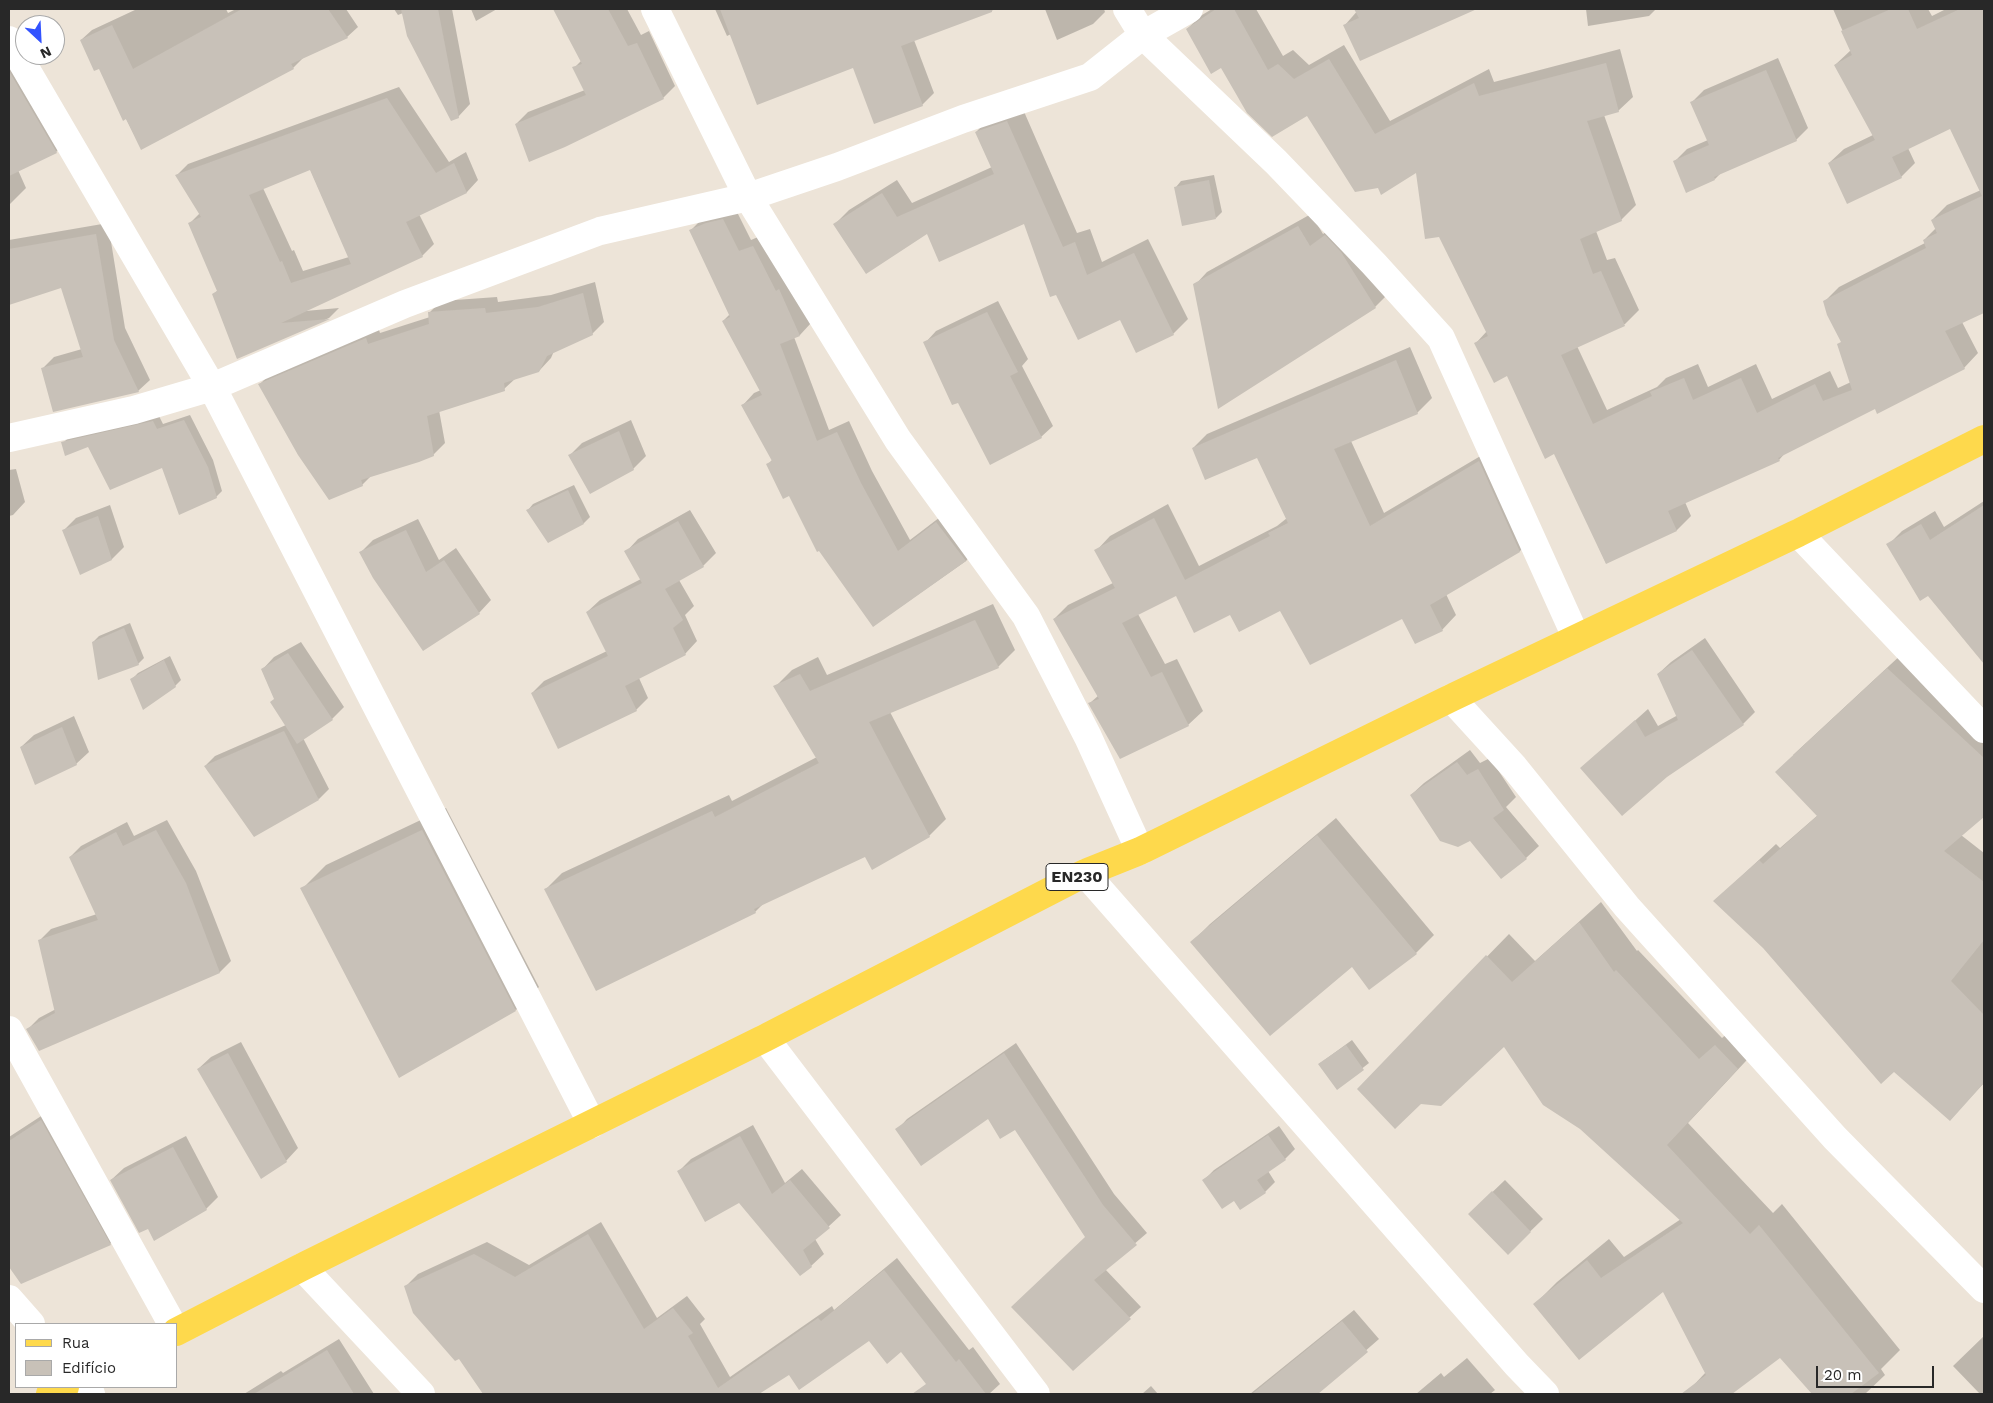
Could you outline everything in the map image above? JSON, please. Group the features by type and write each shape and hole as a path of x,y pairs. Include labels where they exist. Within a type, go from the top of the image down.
{"main road":[{"name":"EN230","path":"178,1331 302,1267 765,1038 1085,873 1140,851 1576,637 1798,533 1984,439"},
{"path":"50,1394 63,1388"}],"street":[{"path":"655,9 748,197 898,440 1026,616 1088,736 1140,851"},
{"path":"1127,9 1143,35 1276,162 1374,264 1441,338 1576,637"},
{"path":"9,438 134,410 212,387 405,304 600,230 748,197 837,167 963,119 1090,77 1143,35 1189,9"},
{"path":"9,40 212,387 592,1124"},
{"path":"1798,533 1984,729"},
{"path":"1450,698 1514,766 1627,907 1835,1138 1984,1288"},
{"path":"1085,873 1510,1357 1545,1394"},
{"path":"9,1030 171,1323"},
{"path":"765,1038 1036,1394"},
{"path":"302,1267 421,1394"},
{"path":"9,1299 30,1323"}],"building":[{"path":"242,9 328,9 348,38 291,64 294,69 141,150 126,119 123,121 99,69 94,71 80,40 112,25 133,69"},
{"path":"401,9 438,9 459,118 451,121 407,36"},
{"path":"553,9 608,9 628,46 637,43 664,99 565,147 529,162 515,124 586,95 572,67 582,64"},
{"path":"720,9 992,9 992,12 901,46 923,106 874,124 853,68 757,105"},
{"path":"1216,9 1234,9 1268,70 1278,64 1294,79 1329,59 1375,134 1474,83 1479,96 1606,63 1619,112 1587,121 1622,221 1580,239 1593,274 1601,271 1625,326 1561,355 1593,424 1652,396 1650,392 1684,378 1693,400 1741,378 1757,413 1815,384 1823,401 1852,390 1837,344 1841,342 1827,315 1823,301 1926,248 1923,240 1937,233 1931,220 1982,196 1950,129 1892,157 1902,178 1847,204 1828,163 1875,140 1834,65 1852,55 1841,31 1891,9 1908,9 1917,29 1960,9 1984,9 1984,313 1945,331 1965,369 1877,414 1875,409 1778,458 1780,461 1668,511 1677,531 1606,564 1554,454 1545,459 1507,376 1494,383 1474,343 1488,336 1439,237 1425,239 1416,173 1381,195 1378,188 1355,192 1307,116 1272,137 1247,113 1221,68 1211,74 1186,29"},
{"path":"1354,9 1477,9 1360,61 1343,25 1359,18"},
{"path":"1766,70 1797,141 1714,177 1715,180 1686,193 1673,161 1709,145 1690,102"},
{"path":"9,71 57,153 9,176"},
{"path":"387,98 436,173 454,163 467,193 406,222 423,257 281,323 330,319 237,359 212,294 217,291 188,223 201,217 175,175","holes":["310,170 351,264 291,283 249,195"]},
{"path":"1007,121 1063,247 1075,242 1087,275 1134,253 1174,335 1136,353 1120,320 1078,340 1056,295 1050,297 1024,224 939,262 927,234 866,274 833,224 882,193 897,217 994,174 975,132"},
{"path":"1209,180 1216,219 1182,226 1174,187"},
{"path":"723,219 739,251 753,246 776,291 779,289 800,336 780,344 817,441 837,432 861,483 898,551 936,522 966,561 873,627 819,551 817,552 789,496 783,499 766,464 772,461 741,405 762,395 722,321 730,317 689,230"},
{"path":"1298,226 1310,246 1325,235 1341,252 1376,308 1218,409 1193,284"},
{"path":"96,234 114,340 139,392 53,412 41,368 83,357 61,288 9,305 9,249"},
{"path":"583,293 593,335 547,356 539,372 504,383 505,391 427,416 434,456 361,480 363,486 329,500 298,455 258,384 366,338 368,344 429,324 428,312 485,308 486,313 538,307"},
{"path":"987,312 1018,372 1010,376 1042,438 990,465 958,403 952,405 923,342"},
{"path":"1396,360 1418,414 1334,449 1370,526 1479,461 1520,552 1430,605 1443,631 1415,644 1402,619 1310,665 1280,611 1239,632 1230,615 1194,633 1176,596 1122,623 1151,677 1162,672 1189,726 1120,759 1088,703 1099,699 1053,619 1115,588 1094,550 1154,518 1185,580 1270,536 1268,533 1288,523 1257,458 1205,480 1192,448"},
{"path":"184,420 208,467 217,498 179,515 162,468 110,490 88,447 65,456 61,442 153,421 157,429"},
{"path":"619,431 634,470 590,494 568,455"},
{"path":"568,490 584,524 548,543 526,510"},
{"path":"1984,505 1984,664 1928,596 1920,601 1886,544 1921,524 1930,540"},
{"path":"98,516 112,560 80,575 62,530"},
{"path":"678,521 704,567 665,589 683,620 673,628 686,655 625,686 637,711 558,749 531,693 608,656 586,612 642,583 624,551"},
{"path":"406,530 426,572 444,560 480,614 423,651 373,578 359,552"},
{"path":"975,620 999,668 869,722 930,837 872,870 865,857 754,909 756,913 596,991 544,889 712,811 715,817 819,763 773,686 800,674 810,691"},
{"path":"124,628 139,665 98,680 92,642"},
{"path":"1692,650 1744,725 1667,777 1622,816 1580,768 1635,720 1645,737 1678,720 1657,674"},
{"path":"288,653 333,720 297,744 270,702 274,699 261,669"},
{"path":"164,660 176,687 143,710 130,679"},
{"path":"1887,668 1984,758 1984,817 1944,851 1984,882 1984,940 1951,981 1984,1015 1984,1083 1950,1121 1894,1072 1881,1084 1763,948 1713,901 1759,860 1763,864 1817,816 1775,772"},
{"path":"62,727 77,765 35,785 20,747"},
{"path":"284,731 319,800 254,837 204,766"},
{"path":"1457,762 1467,775 1478,769 1504,810 1493,818 1527,859 1501,879 1470,841 1458,847 1440,841 1410,795"},
{"path":"156,830 186,883 220,973 39,1051 26,1029 55,1013 38,940 98,920 69,857 116,832 123,846"},
{"path":"422,830 516,1011 399,1078 300,888"},
{"path":"1317,835 1417,954 1369,990 1352,967 1270,1036 1190,942"},
{"path":"1579,922 1614,972 1616,970 1699,1059 1715,1045 1738,1069 1667,1145 1750,1234 1759,1225 1879,1373 1851,1394 1812,1394 1780,1358 1732,1394 1681,1394 1706,1375 1663,1292 1579,1360 1533,1304 1587,1260 1601,1278 1683,1223 1580,1129 1543,1105 1504,1047 1441,1106 1421,1104 1395,1129 1357,1089 1486,955 1512,982"},
{"path":"1346,1045 1364,1070 1337,1090 1318,1064"},
{"path":"228,1053 287,1162 261,1179 197,1069"},
{"path":"1004,1053 1103,1205 1137,1245 1094,1280 1131,1319 1073,1371 1011,1307 1085,1237 1015,1130 1000,1139 988,1119 921,1166 895,1129"},
{"path":"41,1120 111,1245 21,1284 9,1267 9,1141"},
{"path":"1268,1135 1286,1160 1257,1180 1266,1193 1240,1210 1234,1201 1222,1209 1202,1180"},
{"path":"740,1136 772,1194 790,1180 830,1228 803,1250 812,1267 800,1276 739,1203 705,1222 677,1171"},
{"path":"173,1147 207,1210 154,1241 148,1229 139,1233 110,1180"},
{"path":"1492,1191 1531,1232 1508,1255 1468,1214"},
{"path":"588,1234 644,1329 673,1308 693,1333 688,1336 718,1388 818,1318 821,1321 884,1270 956,1362 959,1359 986,1394 912,1394 926,1384 901,1352 887,1364 869,1341 799,1390 789,1375 759,1394 483,1394 459,1359 455,1361 413,1313 404,1286 474,1254 515,1277"},
{"path":"1342,1321 1368,1352 1318,1394 1252,1394"},
{"path":"327,1350 354,1394 254,1394"}]}
